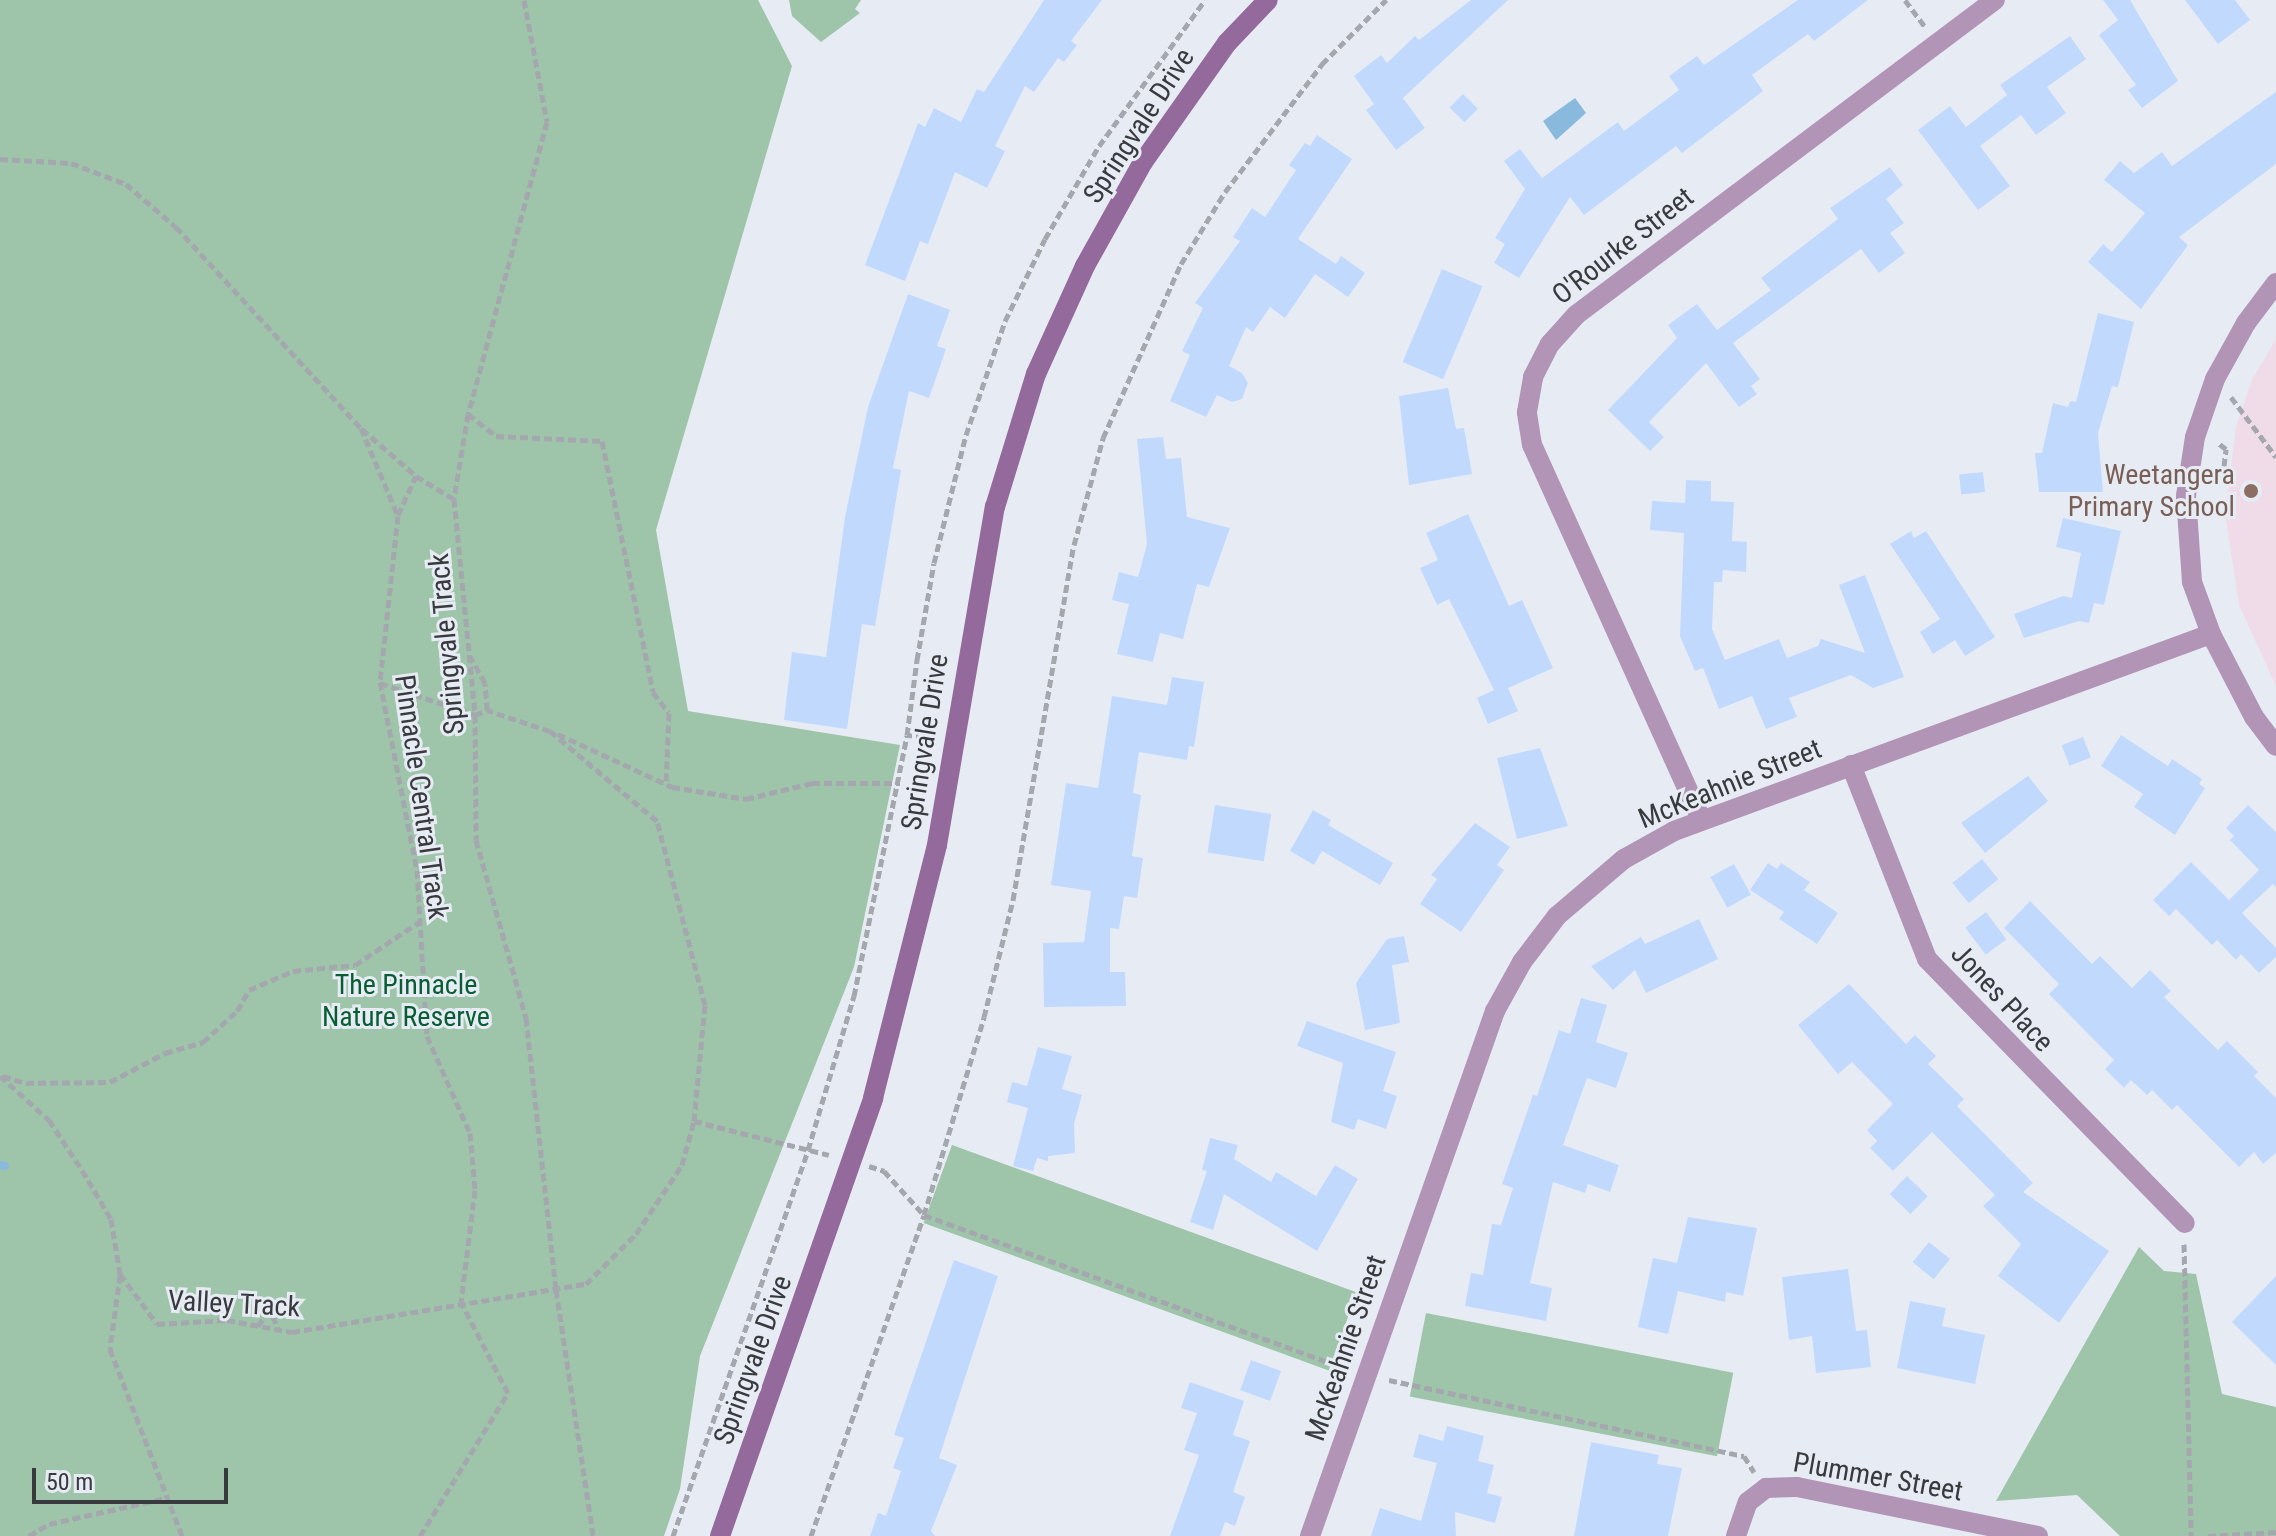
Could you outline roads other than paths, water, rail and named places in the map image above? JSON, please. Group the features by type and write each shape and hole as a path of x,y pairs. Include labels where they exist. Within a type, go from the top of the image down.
{"main road":[{"name":"Springvale Drive","path":"720,1536 852,1161 918,932 995,507 1036,374 1085,266 1143,162 1227,43 1268,0"}],"street":[{"name":"O'Rourke Street","path":"1701,819 1532,445 1527,412 1533,377 1550,344 1576,315 1995,0"},
{"path":"2276,283 2246,323 2215,379 2189,467 2188,554 2211,634 2254,717 2276,746"},
{"name":"McKeahnie Street","path":"1310,1536 1376,1377 1495,1011 1522,962 1557,916 1612,868 1701,819 2211,634"},
{"name":"Jones Place","path":"1851,765 1927,959 2185,1223"},
{"name":"Plummer Street","path":"1736,1536 1748,1502 1766,1488 1797,1487 2038,1536"}],"water":[{"path":"1575,98 1586,113 1556,140 1543,121"}],"waterway":[{"path":"0,1165 5,1166"}],"place":[{"name":"Weetangera Primary School","path":"2251,491"}],"park label":[{"name":"The Pinnacle Nature Reserve","path":"406,1001"}]}
